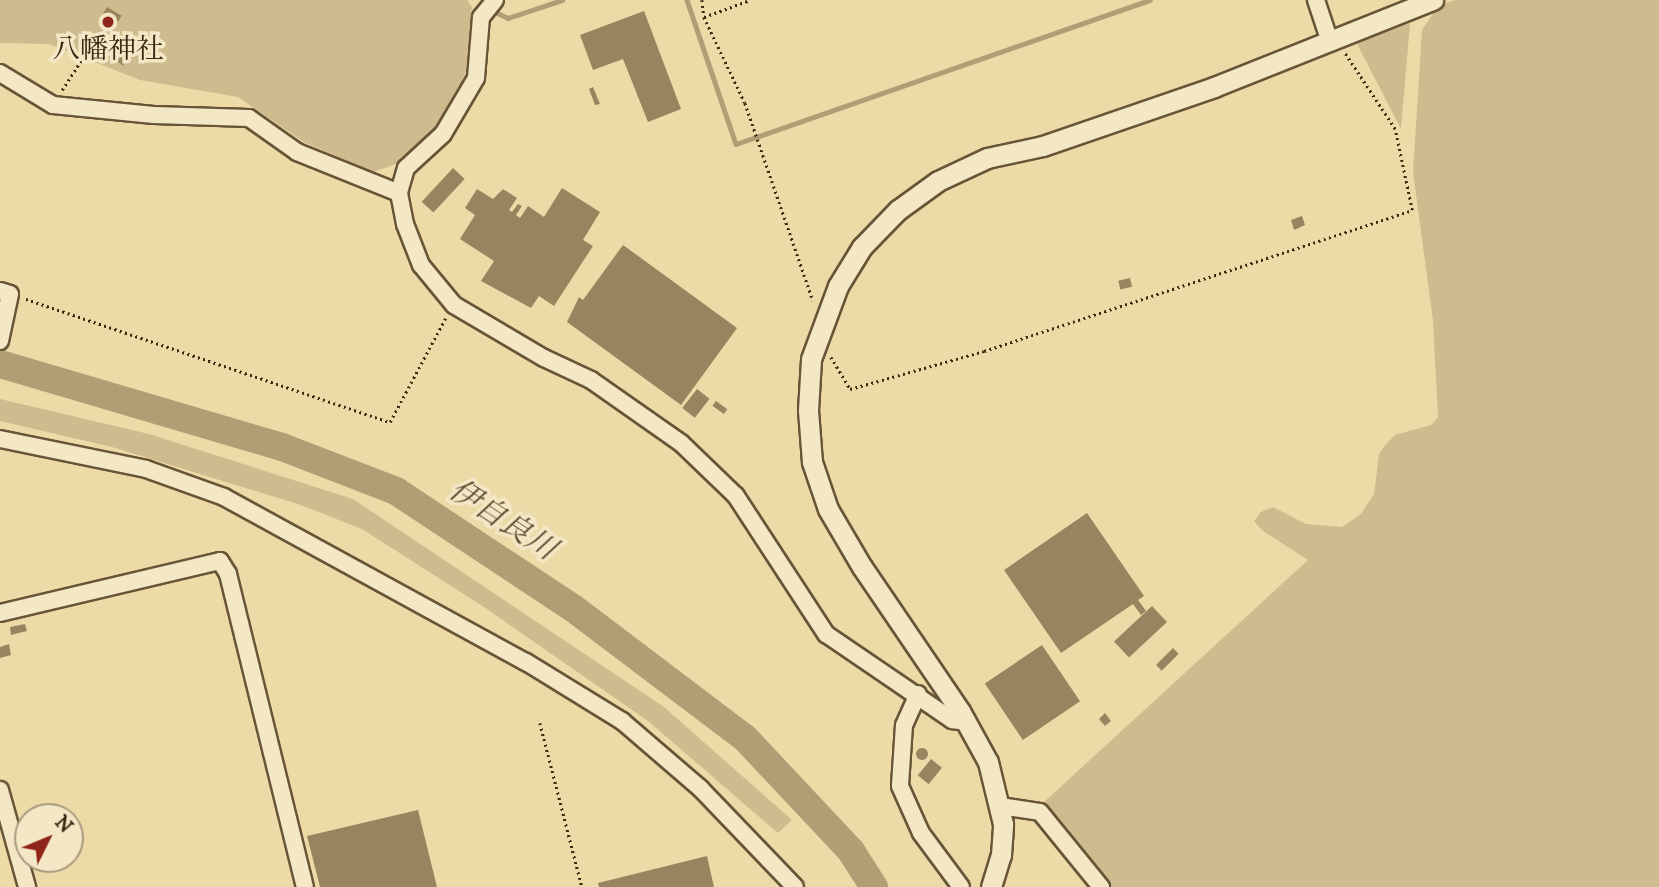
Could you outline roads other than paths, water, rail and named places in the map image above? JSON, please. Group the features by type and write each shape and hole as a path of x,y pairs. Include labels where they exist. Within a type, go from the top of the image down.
{"street":[{"path":"495,0 481,17 476,78 443,134 406,168 399,193 405,224 421,265 454,305 544,358 591,380 681,443 736,496 825,634 918,694 952,720 966,722"},
{"path":"1316,0 1332,38"},
{"path":"991,887 1001,855 1000,806 988,762 966,722 828,509 812,462 808,410 820,330 862,247 898,211 938,181 987,158 1044,146 1214,87 1433,0"},
{"path":"0,73 53,105 154,116 249,118 298,152 399,193"},
{"path":"0,341 6,298"},
{"path":"0,439 146,469 225,497 516,656 622,722 700,788 795,887"},
{"path":"0,613 220,561 228,574 304,887"},
{"path":"918,694 904,725 900,786 921,832 961,887"},
{"path":"0,790 27,887"},
{"path":"1000,806 1040,812 1101,887"}],"waterway":[{"path":"491,10 508,18 562,0"},
{"path":"687,0 736,144 1150,0"},
{"name":"伊自良川","path":"0,364 282,447 396,491 573,608 745,738 851,851 874,887"}],"place":[{"name":"八幡神社","path":"108,22"}]}
